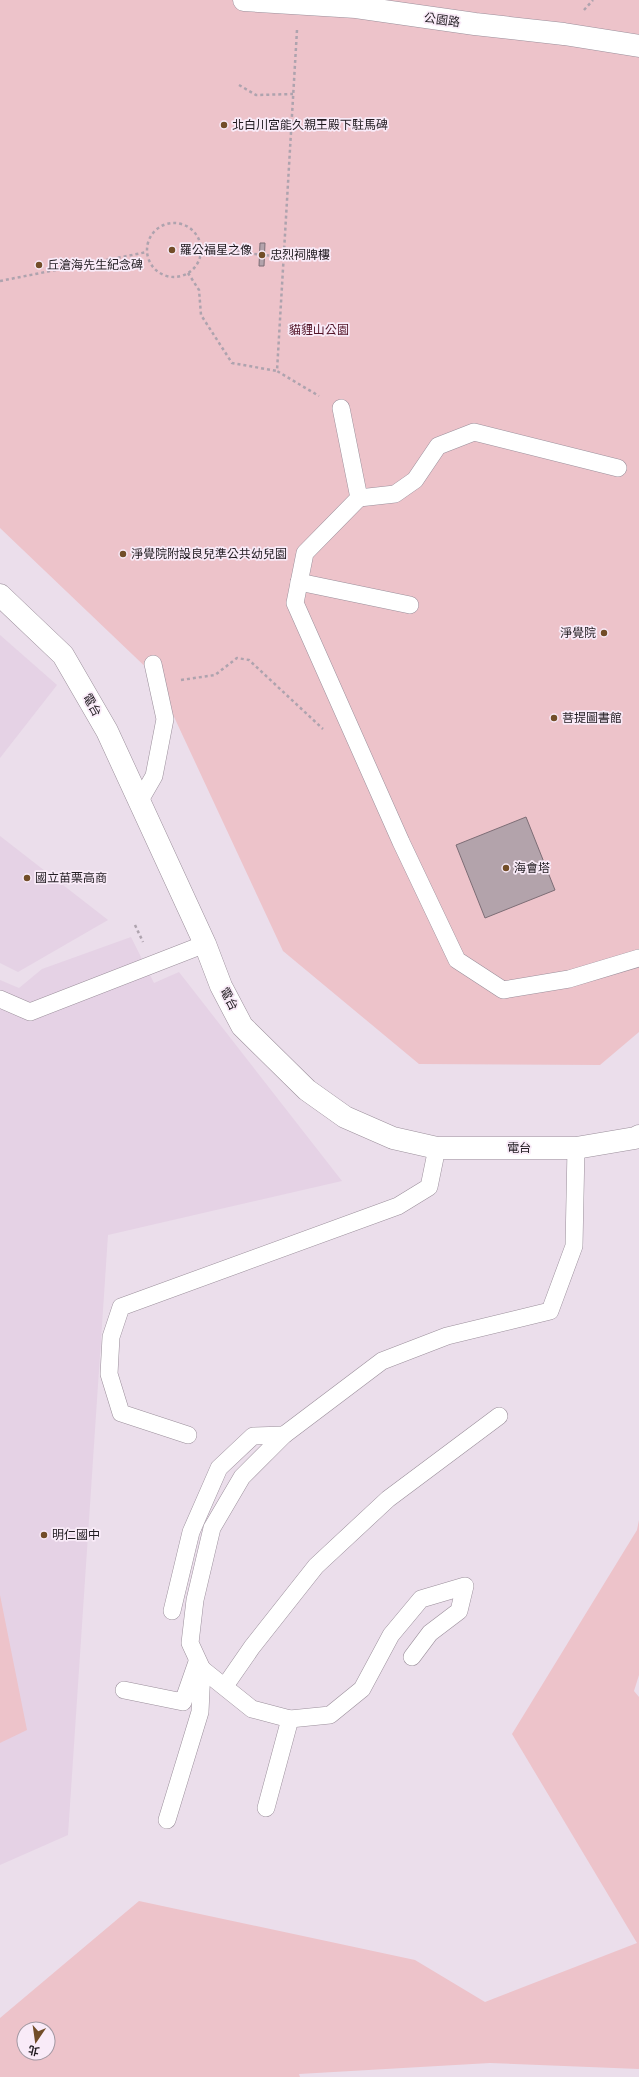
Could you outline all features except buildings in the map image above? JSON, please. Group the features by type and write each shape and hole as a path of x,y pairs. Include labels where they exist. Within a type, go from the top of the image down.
{"street":[{"name":"公園路","path":"244,0 356,7 474,24 564,34 639,46"},
{"name":"電台","path":"0,595 63,655 107,731 205,944 222,986 242,1026 307,1090 345,1117 393,1138 438,1148 576,1148 635,1138 639,1136"}],"lane":[{"path":"341,408 359,498"},
{"path":"618,468 474,432 438,446 415,480 395,494 359,498 305,553 295,603 401,842 457,960 503,990 568,979 639,958"},
{"path":"299,582 410,604"},
{"path":"139,802 154,776 165,718 153,664"},
{"path":"0,999 30,1012 205,944"},
{"path":"188,1435 121,1413 109,1374 111,1337 121,1307 398,1206 429,1187 438,1148"},
{"path":"412,1657 430,1633 459,1611 465,1586 421,1599 391,1635 362,1689 330,1715 290,1719 252,1709 200,1664 190,1643 195,1600 212,1528 242,1477 284,1435 382,1361 447,1336 550,1310 574,1246 576,1148"},
{"path":"225,1686 252,1647 316,1566 388,1499 499,1416"},
{"path":"172,1611 190,1532 218,1468 253,1436 284,1435"},
{"path":"124,1690 183,1702 200,1664"},
{"path":"167,1820 200,1712 200,1664"},
{"path":"266,1808 290,1719"}],"path":[{"path":"278,371 298,23"},
{"path":"239,85 256,95 293,94"},
{"path":"173,224 181,224 195,234 201,250 200,259 188,273 180,277 171,277 154,269 147,252 151,236 164,225 173,224"},
{"path":"201,250 226,248 284,257"},
{"path":"0,281 147,252"},
{"path":"188,273 199,290 201,315 232,363 278,371 341,408"},
{"path":"159,694 178,681 215,676 237,658 249,660 337,742 354,736"}],"shaded area":[{"path":"0,635 57,685 0,758"},
{"name":"國立苗栗高商","path":"0,836 108,920 18,972 0,963"},
{"name":"明仁國中","path":"131,937 154,983 179,972 342,1181 108,1235 68,1835 0,1865 0,980 19,988 42,969"}],"green space":[{"name":"貓貍山公園","path":"0,0 639,0 639,1032 600,1065 419,1064 283,951 155,676 0,528"},
{"path":"639,1520 639,1675 634,1691 639,1697 639,2069 490,2063 299,2074 300,2077 0,2077 0,2018 139,1901 415,1960 485,2002 637,1943 512,1734 637,1530"},
{"path":"0,1595 27,1730 0,1743"}],"place":[{"name":"北白川宮能久親王殿下駐馬碑","path":"224,125"},
{"name":"羅公福星之像","path":"172,250"},
{"name":"忠烈祠牌樓","path":"262,255"},
{"name":"丘滄海先生紀念碑","path":"39,265"},
{"name":"淨覺院附設良兒準公共幼兒園","path":"123,554"},
{"name":"淨覺院","path":"604,633"},
{"name":"菩提圖書館","path":"554,718"},
{"name":"海會塔","path":"506,868"},
{"name":"國立苗栗高商","path":"27,878"},
{"name":"明仁國中","path":"44,1535"}]}
